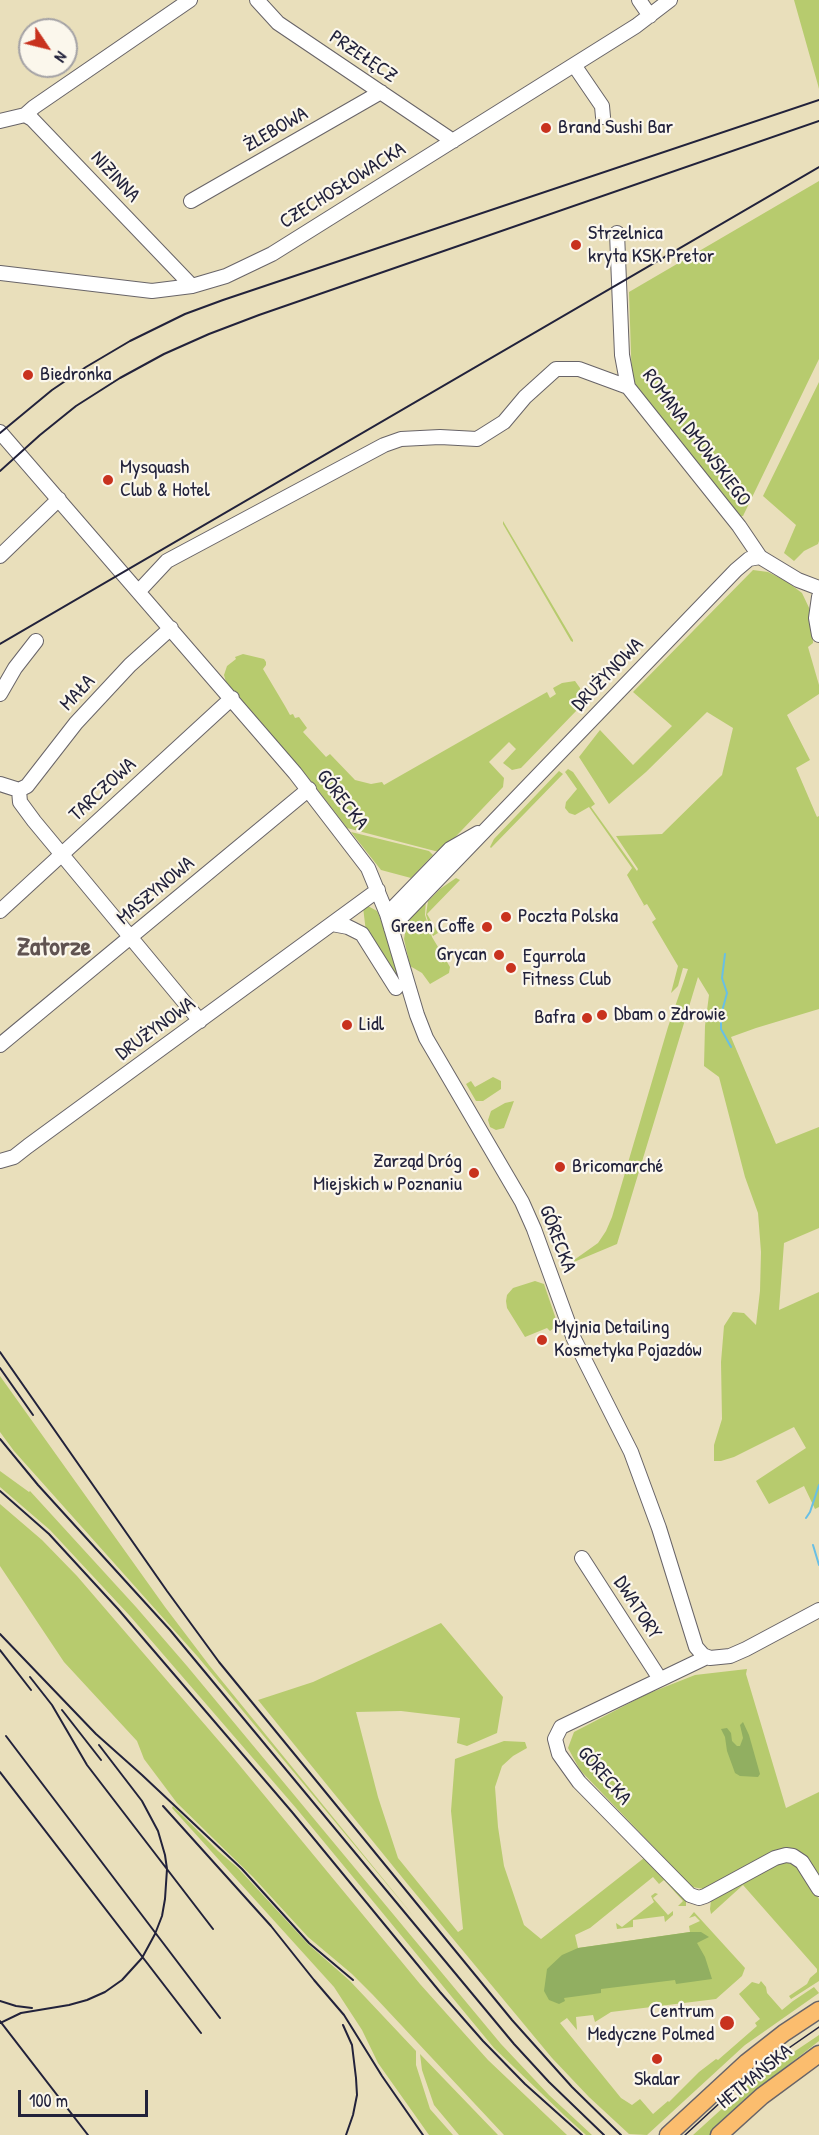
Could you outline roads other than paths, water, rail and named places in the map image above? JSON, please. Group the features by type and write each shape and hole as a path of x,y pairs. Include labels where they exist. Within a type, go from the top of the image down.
{"main road":[{"name":"HETMAŃSKA","path":"668,2135 747,2062 778,2037 819,2010"},
{"name":"HETMAŃSKA","path":"719,2135 762,2096 819,2054"}],"street":[{"path":"0,122 25,115 190,0"},
{"name":"PRZEŁĘCZ","path":"257,0 278,22 453,141"},
{"path":"639,0 650,16"},
{"name":"CZECHOSŁOWACKA","path":"0,273 162,291 192,286 226,276 267,257 574,65 650,16 670,0"},
{"path":"574,65 602,106 603,117"},
{"name":"ŻLEBOWA","path":"191,201 381,92"},
{"name":"NIZINNA","path":"25,115 37,123 192,286"},
{"name":"ROMANA DMOWSKIEGO","path":"617,233 622,355 628,387 739,526 760,557 798,580 819,588"},
{"path":"139,591 167,561 384,445 401,439 440,437 477,439 504,422 525,397 556,369 579,369 628,387"},
{"name":"GÓRECKA","path":"0,432 232,698 309,789 364,862 378,890 389,921 426,1038 529,1217 574,1339 631,1452 666,1549 691,1637 696,1647 707,1657 561,1727 556,1734 556,1744 569,1770 684,1890 693,1896 709,1895 775,1858 786,1855 793,1856 802,1862 819,1889"},
{"path":"0,556 59,499"},
{"name":"DRUŻYNOWA","path":"389,921 488,828 736,570 749,559 760,557"},
{"path":"819,597 816,618 819,635"},
{"name":"MAŁA","path":"19,790 27,786 76,723 130,665 171,628"},
{"path":"0,694 15,668 36,642"},
{"name":"TARCZOWA","path":"0,911 232,698"},
{"path":"0,784 19,790 19,799 23,807 200,1021"},
{"name":"MASZYNOWA","path":"0,1045 309,789"},
{"name":"DRUŻYNOWA","path":"0,1161 21,1152 378,890"},
{"path":"332,924 348,927 362,934 396,988"},
{"name":"DWATORY","path":"582,1558 660,1679"},
{"path":"707,1657 718,1659 741,1652 819,1610"}],"waterway":[{"path":"725,954 722,978 727,993 721,1015 721,1029 731,1047"},
{"path":"806,1518 819,1485"},
{"path":"813,1545 819,1565"}],"tram line":[{"path":"685,2135 750,2075 819,2027"}],"railway":[{"path":"0,433 52,390 86,367 130,341 185,314 819,100"},
{"path":"0,471 76,406 164,354 209,334 819,121"},
{"path":"0,644 819,167"},
{"path":"0,1352 219,1662 512,2020 572,2087 621,2135"},
{"path":"0,1368 33,1415"},
{"path":"0,1439 38,1485 170,1630 514,2044 549,2082 604,2135"},
{"path":"0,1491 49,1534 118,1609 292,1812 483,2041 525,2084 582,2135"},
{"path":"0,1634 96,1734 242,1869 309,1943 353,1980"},
{"path":"0,1650 31,1690"},
{"path":"30,1677 52,1705 87,1765 213,1929"},
{"path":"62,1710 101,1760"},
{"path":"6,1736 220,2018"},
{"path":"0,2023 21,2013 69,2005 105,1992 122,1980 142,1958 162,1916 167,1869 158,1831 142,1801 99,1745"},
{"path":"0,1772 201,2033"},
{"path":"163,1806 271,1926 344,2015 382,2076 423,2135"},
{"path":"0,2001 32,2008"},
{"path":"0,2021 88,2135"},
{"path":"343,2025 352,2045 357,2095 346,2135"}],"place":[{"name":"Brand Sushi Bar","path":"546,128"},
{"name":"Strzelnica kryta KSK Pretor","path":"576,245"},
{"name":"Biedronka","path":"28,375"},
{"name":"Mysquash Club & Hotel","path":"108,480"},
{"name":"Poczta Polska","path":"506,917"},
{"name":"Green Coffe","path":"487,927"},
{"name":"Grycan","path":"499,955"},
{"name":"Egurrola Fitness Club","path":"511,968"},
{"name":"Dbam o Zdrowie","path":"602,1015"},
{"name":"Bafra","path":"587,1018"},
{"name":"Lidl","path":"347,1025"},
{"name":"Bricomarché","path":"560,1167"},
{"name":"Zarząd Dróg Miejskich w Poznaniu","path":"474,1173"},
{"name":"Myjnia Detailing Kosmetyka Pojazdów","path":"542,1340"},
{"name":"Centrum Medyczne Polmed","path":"727,2023"},
{"name":"Skalar","path":"657,2059"}],"district":[{"name":"Zatorze","path":"54,948"}]}
